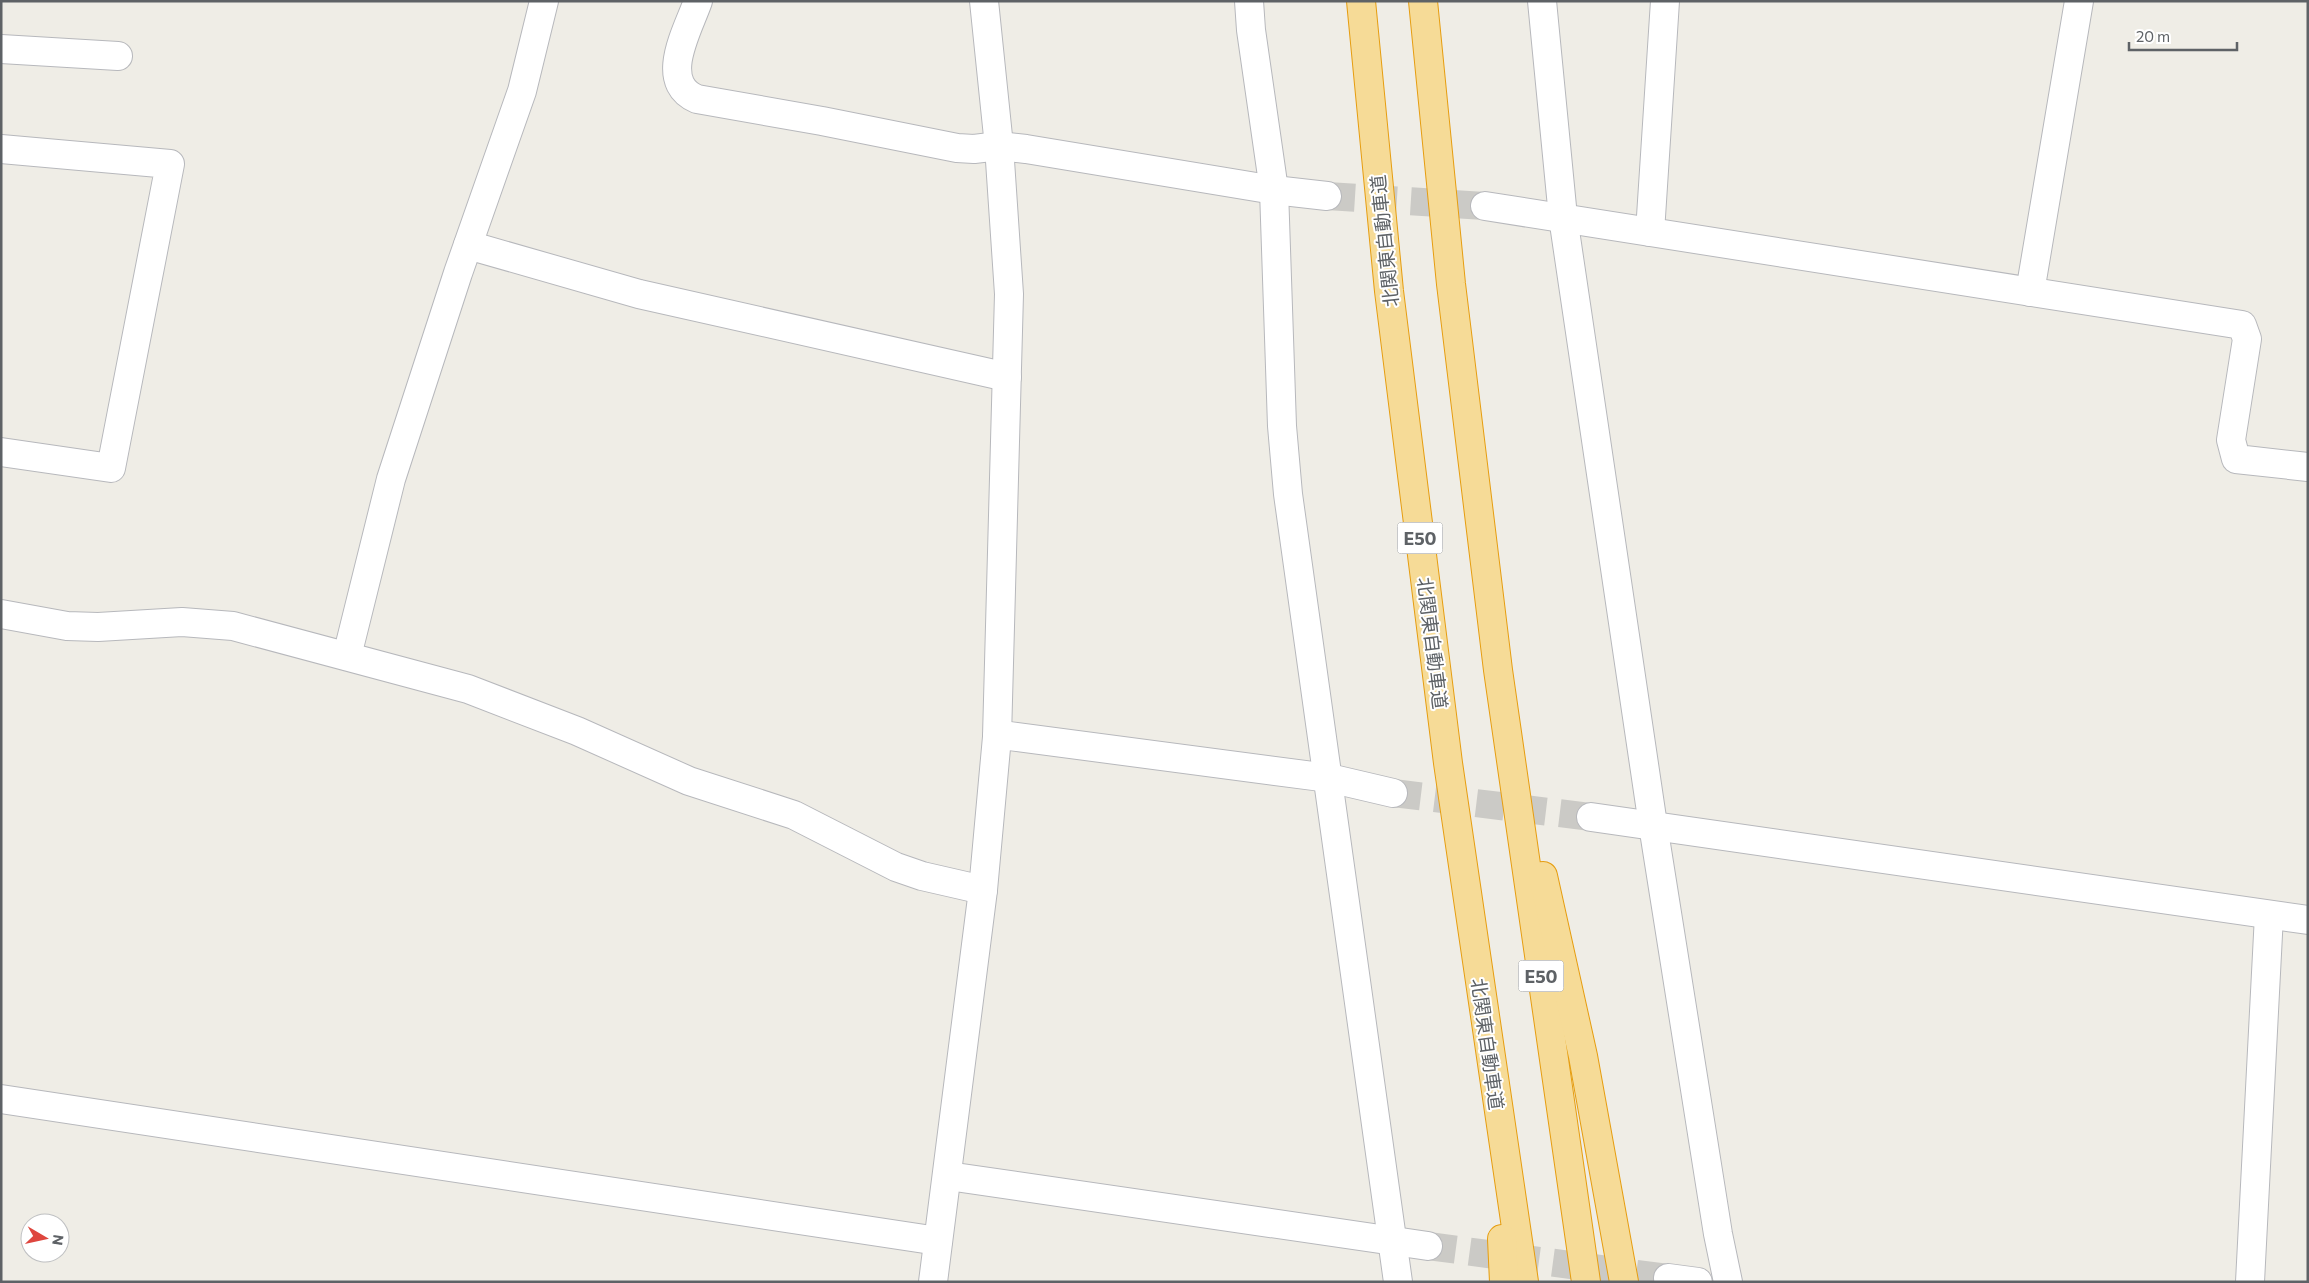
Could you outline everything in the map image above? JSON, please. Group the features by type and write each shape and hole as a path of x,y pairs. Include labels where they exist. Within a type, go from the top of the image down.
{"highway":[{"name":"北関東自動車道","path":"1361,1 1389,291 1448,764 1524,1282"},
{"name":"E50","path":"1423,1 1451,284 1498,670 1586,1282"},
{"path":"1498,670 1583,1056 1624,1282"},
{"path":"1492,1073 1504,1282"}],"street":[{"path":"347,656 391,480 468,245 522,91 544,1"},
{"path":"698,1 677,63 676,75 680,87 688,95 697,99 822,121 957,148 974,149 999,146 1274,190 1327,196"},
{"path":"932,1282 948,1176 984,890 997,736 1009,294 999,146 984,1"},
{"path":"1249,1 1251,30 1274,190 1282,426 1286,464 1398,1282"},
{"path":"1542,1 1563,217 1653,825 1718,1234 1728,1282"},
{"path":"1650,232 1665,1"},
{"path":"2030,292 2079,1"},
{"path":"1,49 118,56"},
{"path":"1,149 170,164 111,468 1,452"},
{"path":"1485,206 2242,325 2248,339 2232,440 2236,459 2308,467"},
{"path":"468,245 639,294 1007,377"},
{"path":"1,614 67,626 98,627 155,622 211,623 233,626 347,656 468,690 508,704 577,731 689,781 794,815 896,866 922,876 984,890"},
{"path":"997,736 1009,736 1329,778 1393,793"},
{"path":"1591,817 2308,920"},
{"path":"2250,1282 2269,914"},
{"path":"1,1100 938,1241"},
{"path":"948,1176 1428,1246"},
{"path":"1668,1278 1698,1282"}],"tunnel":[{"path":"1327,196 1485,206"},
{"path":"1393,793 1591,817"},
{"path":"1428,1246 1668,1278"}]}
